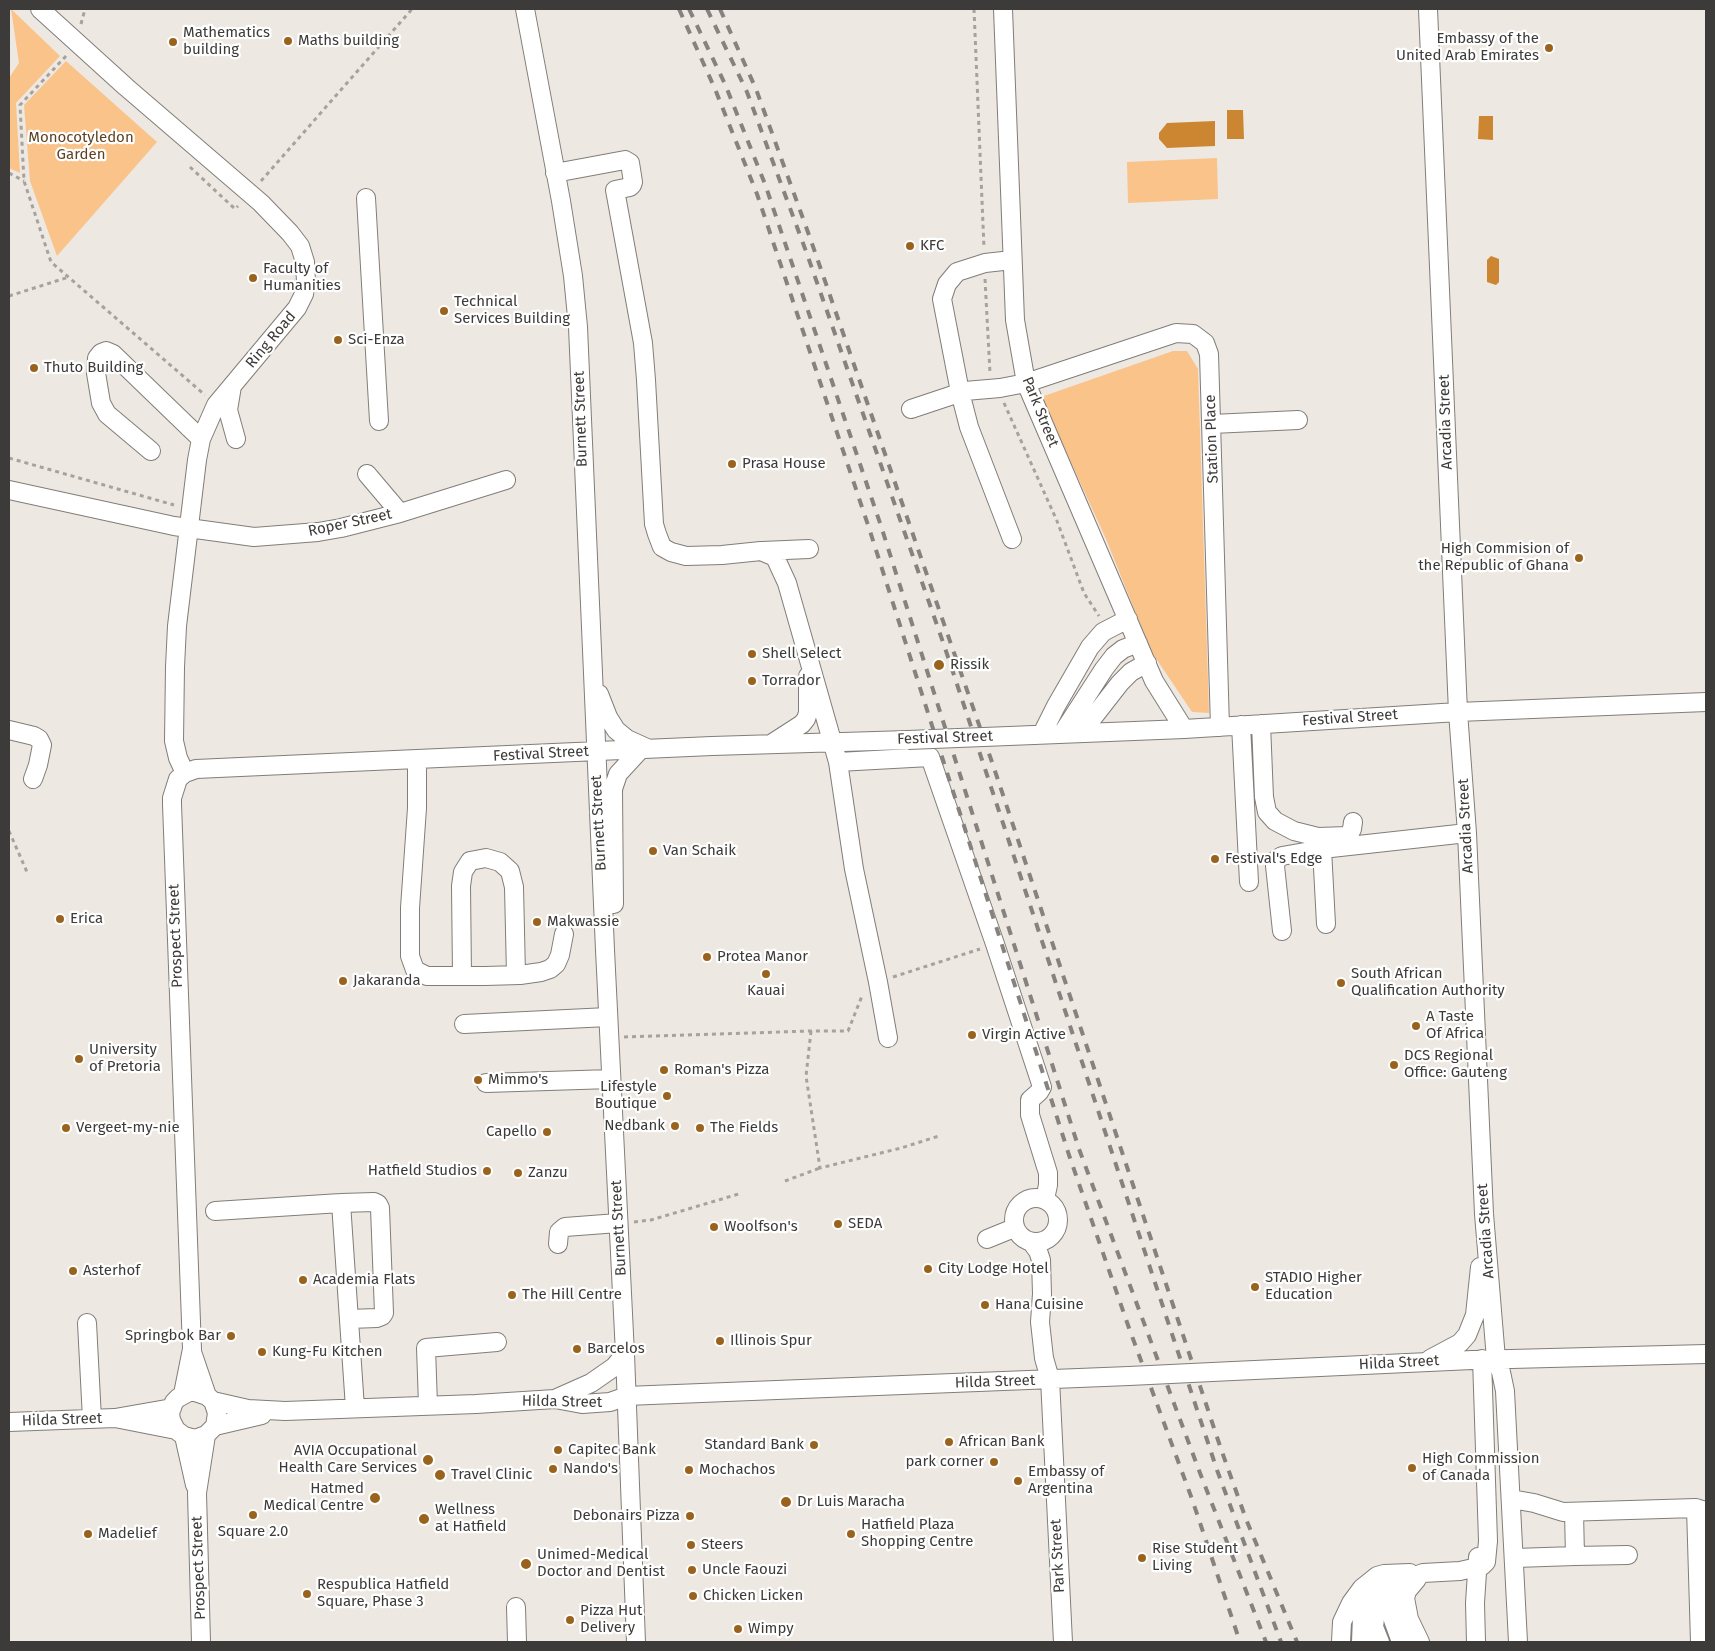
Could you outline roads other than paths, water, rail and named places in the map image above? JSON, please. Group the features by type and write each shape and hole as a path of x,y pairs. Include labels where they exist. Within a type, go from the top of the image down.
{"street":[{"name":"Ring Road","path":"40,9 126,87 250,193 290,233 300,246 306,282 304,294 297,308 216,405 201,439 190,529"},
{"path":"515,9 543,112"},
{"name":"Burnett Street","path":"525,9 573,276 578,327 604,950 625,1354 636,1642"},
{"name":"Park Street","path":"1003,9 1015,320 1026,383 1154,681 1184,729"},
{"name":"Arcadia Street","path":"1428,9 1458,712 1467,833 1484,1214 1484,1359 1505,1391 1518,1642"},
{"path":"555,173 624,160 630,163 632,185 615,190 643,342 654,524 662,547 671,552 686,556 809,549"},
{"path":"366,198 379,421"},
{"path":"1012,260 985,263 957,272 947,284 942,299 960,392 969,427 1012,539"},
{"name":"Station Place","path":"911,409 960,392 1026,383 1176,333 1193,334 1205,343 1209,354 1212,424 1220,727"},
{"path":"151,451 107,414 101,403 96,373 97,358 101,353 106,351 113,354 201,439"},
{"path":"232,386 228,410 236,439"},
{"path":"1212,424 1298,420"},
{"path":"367,474 400,513"},
{"name":"Roper Street","path":"190,529 254,537 341,528 400,513 506,480"},
{"path":"9,490 190,529 177,626 175,667 174,741 178,758 185,773"},
{"path":"761,551 775,557 787,583 833,742 838,762 854,869 888,1038"},
{"path":"1038,734 1090,647 1103,632 1128,619"},
{"path":"1062,734 1114,656 1122,649 1138,643"},
{"path":"771,744 802,724 806,718 808,712 810,659"},
{"path":"1081,733 1120,683 1131,672 1146,662"},
{"path":"593,679 608,717 616,730 627,739 646,749 618,774 613,790 614,913 604,950"},
{"name":"Festival Street","path":"185,773 196,769 595,751 1184,729 1458,712 1706,702"},
{"path":"1261,724 1264,797 1267,812 1275,821 1294,831 1318,837 1348,836 1353,822"},
{"path":"1242,725 1249,882"},
{"path":"9,730 34,736 39,739 42,745 33,779"},
{"path":"838,762 930,757 1042,1086 1039,1092 1030,1100 1030,1115 1048,1173 1056,1186 1050,1205"},
{"path":"417,759 417,808 410,908 410,956 415,970 427,976 516,975 541,972 550,969 556,964 560,955 564,934"},
{"name":"Prospect Street","path":"185,773 178,779 172,804 192,1349 210,1398"},
{"path":"1282,931 1275,866 1277,859 1282,856 1322,849 1467,833"},
{"path":"1322,849 1326,924"},
{"path":"462,976 461,886 463,872 470,861 486,858 500,862 510,871 514,887 516,975"},
{"path":"464,1024 608,1017"},
{"path":"486,1084 611,1079"},
{"path":"1035,1198 1050,1205 1058,1218 1058,1226 1054,1233 1049,1239 1042,1242 1032,1242 1024,1239 1014,1228 1014,1214 1026,1200 1035,1198"},
{"path":"215,1211 341,1203 374,1202 378,1204 380,1208 384,1313 377,1318 349,1319"},
{"path":"341,1203 355,1408"},
{"path":"1426,1361 1460,1343 1467,1335 1472,1323 1477,1302 1484,1214"},
{"path":"558,1244 559,1232 564,1227 618,1223"},
{"path":"987,1239 1014,1228"},
{"path":"1042,1294 1048,1274 1054,1233"},
{"path":"1032,1242 1041,1260 1042,1294"},
{"name":"Park Street","path":"1042,1294 1040,1322 1044,1358 1050,1380 1062,1642"},
{"path":"87,1323 92,1419"},
{"path":"428,1405 426,1348 498,1342"},
{"name":"Prospect Street","path":"177,1401 192,1349"},
{"path":"555,1399 591,1384 614,1367 625,1354"},
{"name":"Hilda Street","path":"210,1398 248,1409 285,1411 555,1399 582,1404 610,1402 626,1396 1050,1380 1426,1361 1706,1354"},
{"path":"1341,1642 1342,1622 1350,1602 1369,1580 1376,1576 1384,1574 1460,1571 1477,1568 1486,1562 1488,1541 1484,1359"},
{"path":"1484,1359 1508,1642"},
{"path":"195,1392 210,1398 217,1413 210,1431 195,1439 180,1433 171,1420 177,1401 195,1392"},
{"name":"Hilda Street","path":"9,1422 115,1418 177,1401"},
{"name":"Hilda Street","path":"210,1431 247,1418 285,1411"},
{"name":"Hilda Street","path":"115,1418 180,1433"},
{"name":"Prospect Street","path":"201,1642 197,1493 210,1431"},
{"name":"Prospect Street","path":"180,1433 197,1493"},
{"path":"1511,1499 1563,1512 1701,1509 1700,1642"},
{"path":"1574,1512 1575,1556"},
{"path":"1514,1558 1628,1555"},
{"path":"1476,1642 1475,1604 1477,1568"},
{"path":"1360,1642 1362,1617 1370,1595 1376,1587 1383,1581 1423,1573"},
{"path":"1380,1642 1374,1627 1376,1610 1384,1591 1391,1586 1423,1573"},
{"path":"1401,1642 1393,1620 1390,1602 1392,1594 1397,1588 1423,1573"},
{"path":"1420,1642 1409,1619 1405,1598 1407,1591 1423,1573"},
{"path":"516,1608 517,1642"}],"railway":[{"path":"679,9 715,89 757,194 869,528 1069,1155 1129,1328 1192,1499 1240,1642"},
{"path":"689,9 725,84 765,184 881,526 1079,1149 1200,1473 1266,1642"},
{"path":"707,9 747,92 807,254 944,645 1217,1470 1281,1642"},
{"path":"720,9 756,89 809,235 993,765 1221,1449 1246,1519 1297,1642"}],"place":[{"name":"Maths building","path":"288,41"},
{"name":"Mathematics building","path":"173,42"},
{"name":"Embassy of the United Arab Emirates","path":"1549,48"},
{"name":"KFC","path":"910,246"},
{"name":"Faculty of Humanities","path":"253,278"},
{"name":"Technical Services Building","path":"444,311"},
{"name":"Sci-Enza","path":"338,340"},
{"name":"Thuto Building","path":"34,368"},
{"name":"Prasa House","path":"732,464"},
{"name":"High Commision of the Republic of Ghana","path":"1579,558"},
{"name":"Shell Select","path":"752,654"},
{"name":"Rissik","path":"939,665"},
{"name":"Torrador","path":"752,681"},
{"name":"Van Schaik","path":"653,851"},
{"name":"Festival's Edge","path":"1215,859"},
{"name":"Erica","path":"60,919"},
{"name":"Makwassie","path":"537,922"},
{"name":"Protea Manor","path":"707,957"},
{"name":"Kauai","path":"766,974"},
{"name":"Jakaranda","path":"343,981"},
{"name":"South African Qualification Authority","path":"1341,983"},
{"name":"A Taste Of Africa","path":"1416,1026"},
{"name":"Virgin Active","path":"972,1035"},
{"name":"University of Pretoria","path":"79,1059"},
{"name":"DCS Regional Office: Gauteng","path":"1394,1065"},
{"name":"Roman's Pizza","path":"664,1070"},
{"name":"Mimmo's","path":"478,1080"},
{"name":"Lifestyle Boutique","path":"667,1096"},
{"name":"Nedbank","path":"675,1126"},
{"name":"Vergeet-my-nie","path":"66,1128"},
{"name":"The Fields","path":"700,1128"},
{"name":"Capello","path":"547,1132"},
{"name":"Hatfield Studios","path":"487,1171"},
{"name":"Zanzu","path":"518,1173"},
{"name":"SEDA","path":"838,1224"},
{"name":"Woolfson's","path":"714,1227"},
{"name":"City Lodge Hotel","path":"928,1269"},
{"name":"Asterhof","path":"73,1271"},
{"name":"Academia Flats","path":"303,1280"},
{"name":"STADIO Higher Education","path":"1255,1287"},
{"name":"The Hill Centre","path":"512,1295"},
{"name":"Hana Cuisine","path":"985,1305"},
{"name":"Springbok Bar","path":"231,1336"},
{"name":"Illinois Spur","path":"720,1341"},
{"name":"Barcelos","path":"577,1349"},
{"name":"Kung-Fu Kitchen","path":"262,1352"},
{"name":"African Bank","path":"949,1442"},
{"name":"Standard Bank","path":"814,1445"},
{"name":"Capitec Bank","path":"558,1450"},
{"name":"AVIA Occupational Health Care Services","path":"428,1460"},
{"name":"park corner","path":"994,1462"},
{"name":"High Commission of Canada","path":"1412,1468"},
{"name":"Nando's","path":"553,1469"},
{"name":"Mochachos","path":"689,1470"},
{"name":"Travel Clinic","path":"440,1475"},
{"name":"Embassy of Argentina","path":"1018,1481"},
{"name":"Hatmed Medical Centre","path":"375,1498"},
{"name":"Dr Luis Maracha","path":"786,1502"},
{"name":"Square 2.0","path":"253,1515"},
{"name":"Debonairs Pizza","path":"690,1516"},
{"name":"Wellness at Hatfield","path":"424,1519"},
{"name":"Madelief","path":"88,1534"},
{"name":"Hatfield Plaza Shopping Centre","path":"851,1534"},
{"name":"Steers","path":"691,1545"},
{"name":"Rise Student Living","path":"1142,1558"},
{"name":"Unimed-Medical Doctor and Dentist","path":"526,1564"},
{"name":"Uncle Faouzi","path":"692,1570"},
{"name":"Respublica Hatfield Square, Phase 3","path":"307,1594"},
{"name":"Chicken Licken","path":"693,1596"},
{"name":"Pizza Hut Delivery","path":"570,1620"},
{"name":"Wimpy","path":"738,1629"}],"park label":[{"name":"Monocotyledon Garden","path":"81,146"}]}
